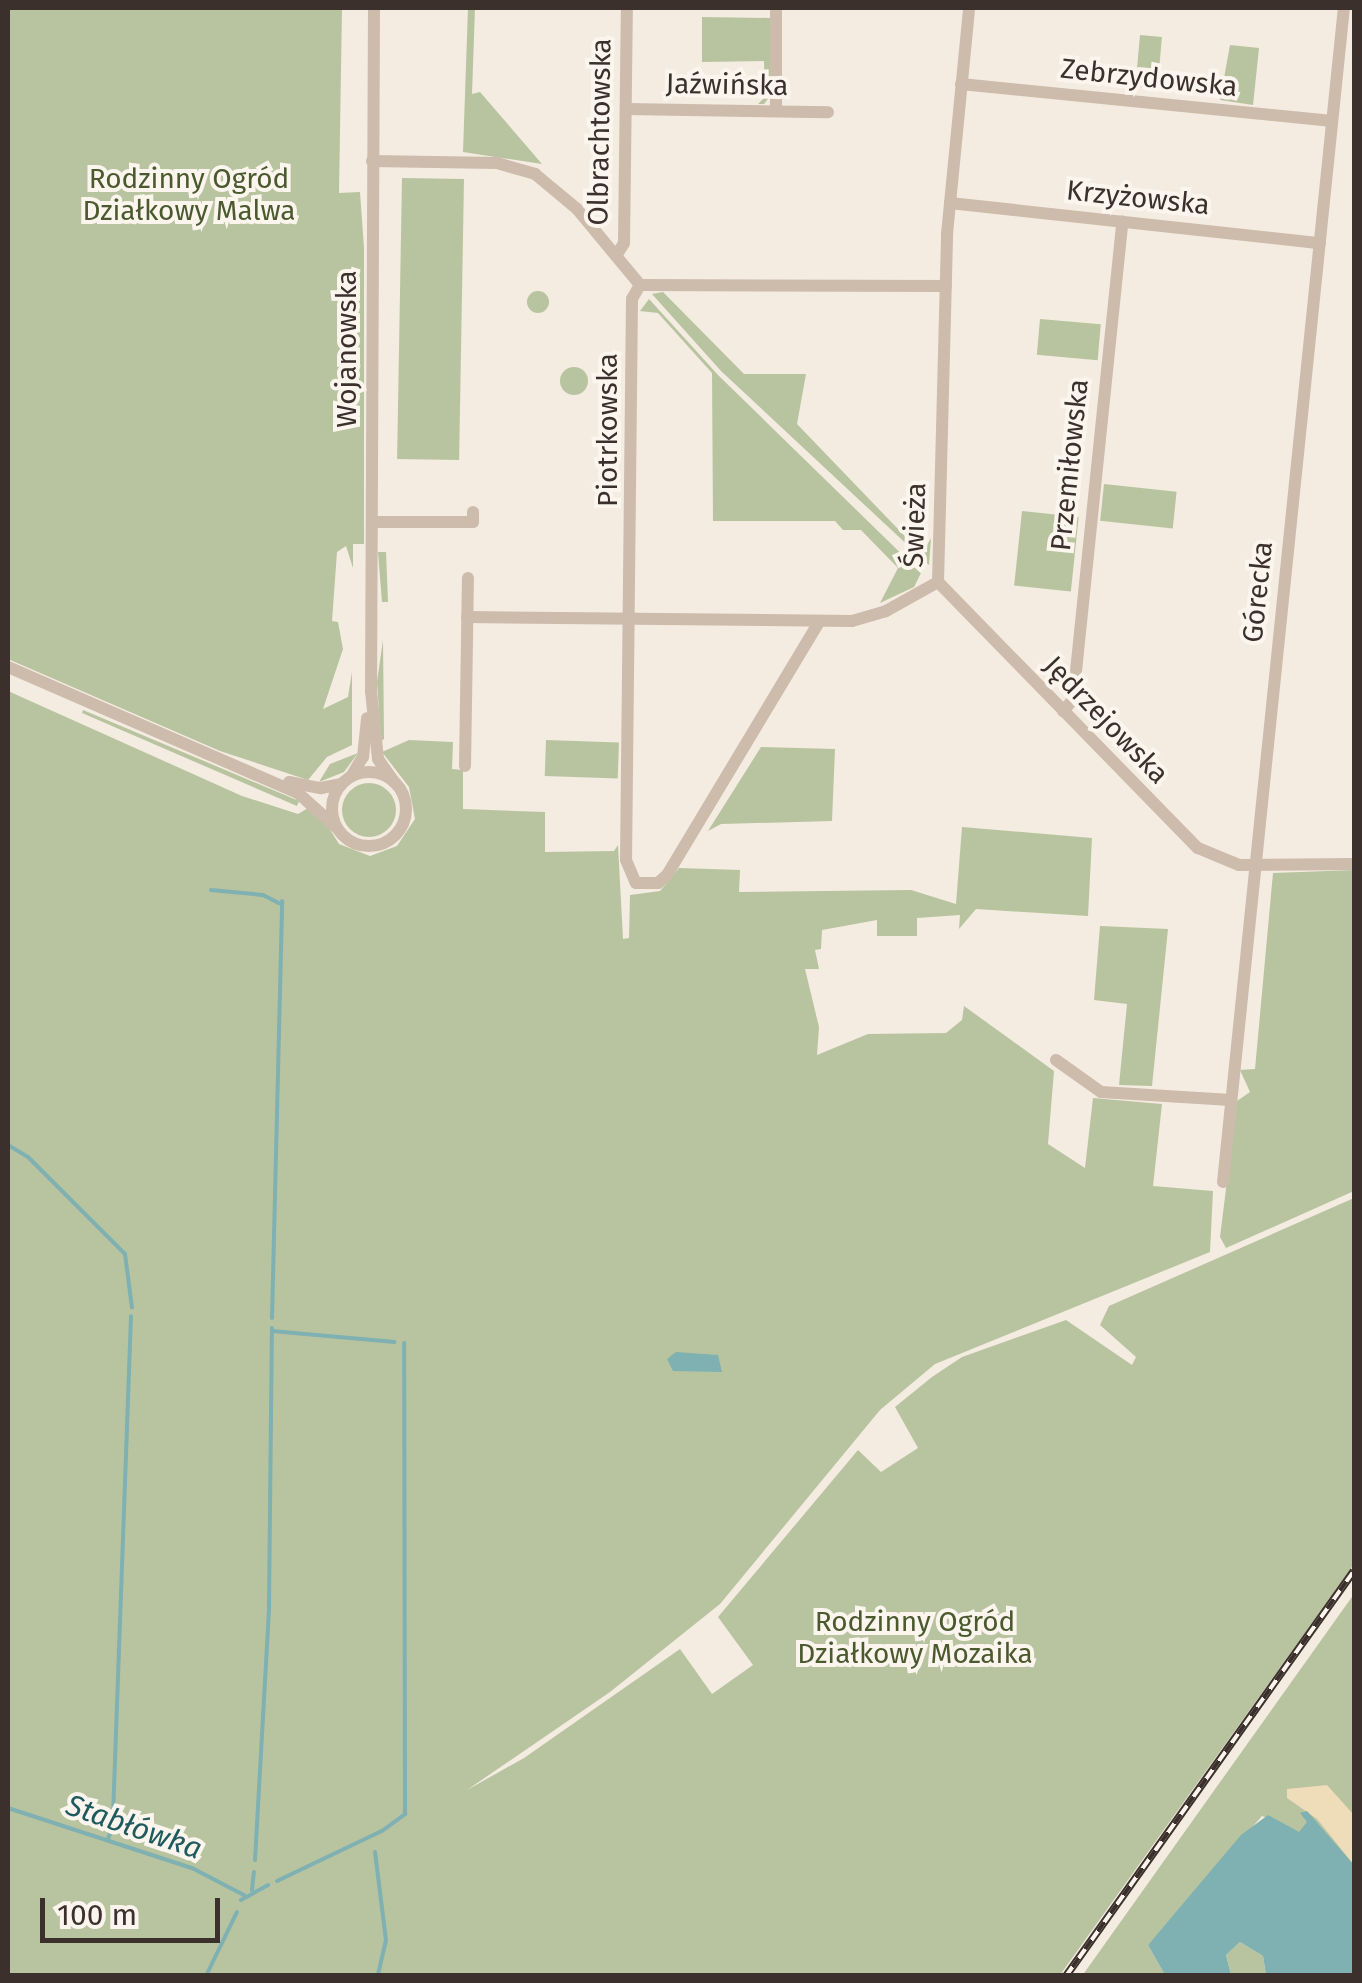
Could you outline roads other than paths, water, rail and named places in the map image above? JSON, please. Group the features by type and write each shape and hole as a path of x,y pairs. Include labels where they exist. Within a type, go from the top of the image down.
{"street":[{"name":"Wojanowska","path":"346,780 362,758 370,691 374,8"},
{"name":"Olbrachtowska","path":"616,256 624,244 627,8"},
{"path":"776,8 776,111"},
{"name":"Świeża","path":"467,617 819,622 872,617 938,582 950,203 969,8"},
{"name":"Górecka","path":"1223,1182 1332,121 1348,27 1344,8"},
{"name":"Zebrzydowska","path":"961,84 1332,121"},
{"name":"Jaźwińska","path":"626,110 828,112"},
{"path":"372,161 515,166 554,187 640,285 946,286"},
{"name":"Krzyżowska","path":"950,203 1320,243"},
{"name":"Przemiłowska","path":"1063,711 1073,700 1122,222"},
{"name":"Piotrkowska","path":"640,285 632,299 633,620 626,860 632,880 651,884 667,875 819,622"},
{"path":"372,522 473,522 473,512"},
{"path":"465,766 468,578"},
{"name":"Jędrzejowska","path":"938,582 1198,848 1255,866 1354,864"},
{"path":"8,667 239,766 310,801 337,828 368,847 392,838 406,817 394,782 373,772 306,787 239,766"},
{"name":"Wojanowska","path":"370,691 378,759 394,782"},
{"path":"337,828 332,805 346,780"},
{"path":"1056,1060 1101,1092 1231,1100"}],"water":[{"path":"676,1352 718,1355 722,1372 673,1371 667,1359"},
{"path":"1307,1811 1354,1865 1354,1975 1266,1975 1263,1956 1240,1942 1226,1955 1231,1975 1165,1975 1148,1945 1241,1835 1268,1815 1299,1832 1307,1822 1300,1813"}],"waterway":[{"path":"211,890 263,895 279,903"},
{"path":"272,1318 282,901"},
{"path":"8,1145 28,1157 125,1254 132,1308"},
{"path":"113,1816 131,1316"},
{"path":"255,1860 269,1606 272,1328"},
{"path":"272,1331 395,1342"},
{"path":"277,1881 382,1831 405,1814 404,1343"},
{"name":"Stabłówka","path":"8,1808 192,1868 244,1895"},
{"path":"108,1839 113,1825"},
{"path":"375,1852 386,1940 378,1976"},
{"path":"252,1890 254,1872"},
{"name":"Stabłówka","path":"241,1900 268,1885"},
{"name":"Stabłówka","path":"206,1976 237,1912"}],"railway":[{"path":"1066,1976 1354,1571"}],"park label":[{"name":"Rodzinny Ogród Działkowy Malwa","path":"189,195"},
{"name":"Rodzinny Ogród Działkowy Mozaika","path":"915,1638"}]}
